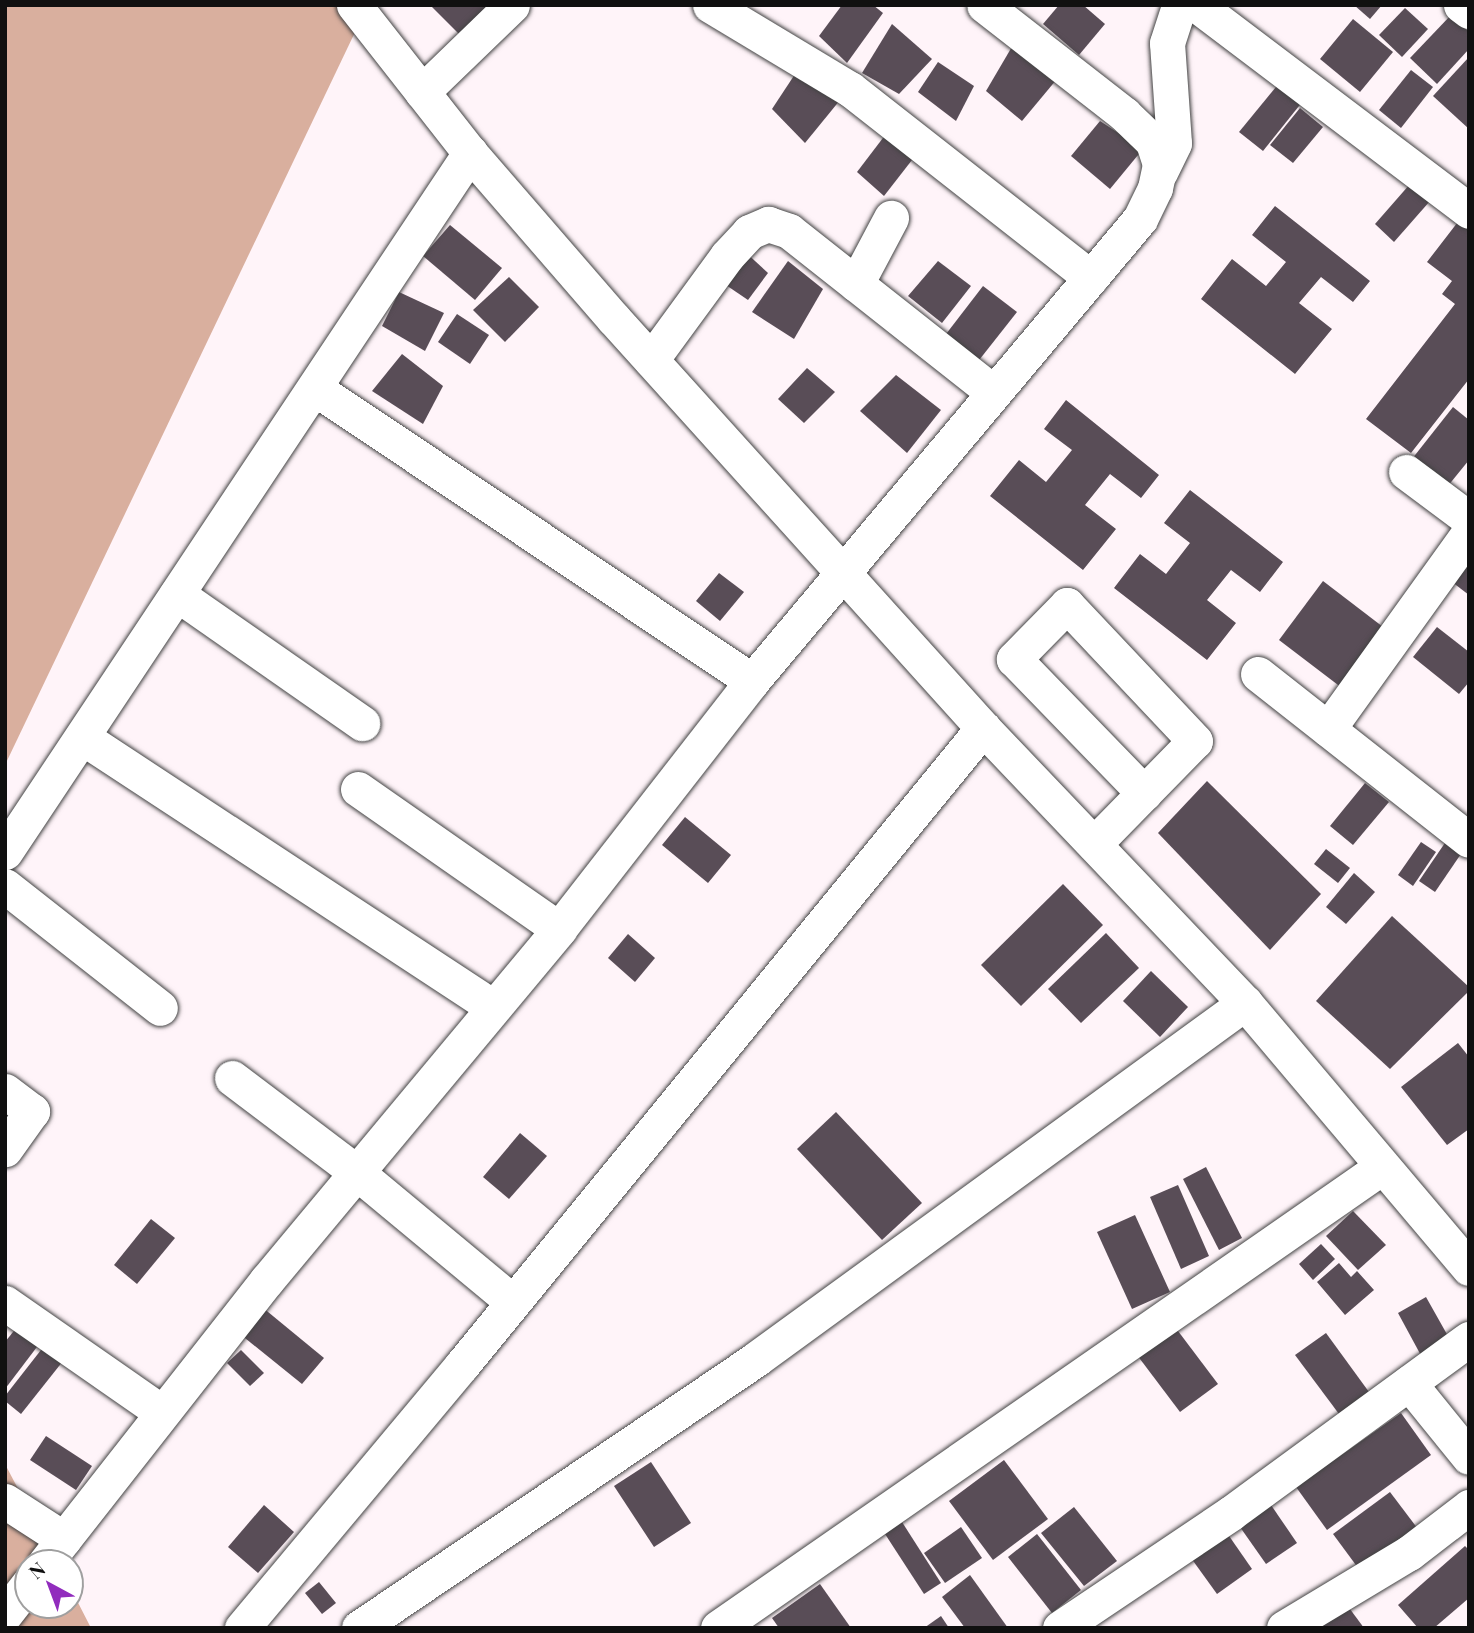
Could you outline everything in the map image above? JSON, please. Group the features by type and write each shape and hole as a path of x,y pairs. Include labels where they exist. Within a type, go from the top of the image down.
{"street":[{"path":"354,5 470,153 651,359 984,727 1245,1003 1469,1268"},
{"path":"422,92 512,5"},
{"path":"710,5 850,89 1091,278"},
{"path":"984,5 1124,114 1153,142 1160,164 1156,182"},
{"path":"56,1549 161,1412 355,1171 559,929 752,681 1140,219 1174,143 1167,43 1179,5"},
{"path":"1197,5 1469,211"},
{"path":"1461,5 1469,11"},
{"path":"5,852 316,389 470,153"},
{"path":"856,284 891,218"},
{"path":"651,359 727,256 749,232 768,224 789,231 994,393"},
{"path":"316,389 752,681"},
{"path":"1406,472 1469,519"},
{"path":"1328,729 1469,533"},
{"path":"177,594 362,723"},
{"path":"1094,844 1195,741 1067,605 1014,659 1144,793"},
{"path":"1258,674 1469,840"},
{"path":"242,1628 984,727"},
{"path":"82,737 493,1007"},
{"path":"358,789 559,929"},
{"path":"5,886 160,1008"},
{"path":"359,1628 755,1359 1245,1003"},
{"path":"232,1078 355,1171 513,1302"},
{"path":"5,1091 32,1111 5,1149"},
{"path":"719,1628 1382,1167"},
{"path":"5,1303 161,1412"},
{"path":"1060,1628 1231,1513 1469,1339"},
{"path":"1409,1383 1469,1457"},
{"path":"5,1501 52,1549"},
{"path":"1284,1628 1409,1552 1469,1507"}],"shaded area":[{"path":"5,5 368,5 5,765"},
{"path":"5,1464 50,1549 14,1549 14,1619 84,1619 84,1614 91,1628 5,1628"}],"building":[{"path":"430,5 491,5 460,35"},
{"path":"842,5 873,5 883,13 847,63 819,36"},
{"path":"1059,5 1083,5 1105,24 1079,55 1043,24"},
{"path":"1354,5 1382,5 1370,19"},
{"path":"1405,8 1428,29 1402,57 1379,35"},
{"path":"1451,15 1469,32 1469,49 1437,84 1410,58"},
{"path":"1353,19 1393,52 1360,92 1320,59"},
{"path":"892,24 932,59 899,94 862,73"},
{"path":"1013,45 1057,79 1022,121 986,91"},
{"path":"1469,57 1469,129 1433,96"},
{"path":"938,62 974,86 956,121 918,92"},
{"path":"801,65 845,94 805,143 772,109"},
{"path":"1411,70 1433,87 1401,128 1379,110"},
{"path":"1280,82 1303,101 1263,151 1239,132"},
{"path":"1300,108 1323,127 1293,163 1270,145"},
{"path":"1100,121 1143,149 1110,189 1071,156"},
{"path":"889,130 919,151 884,196 857,172"},
{"path":"1410,184 1430,201 1394,242 1375,224"},
{"path":"1275,206 1370,281 1353,302 1321,277 1299,303 1332,329 1295,374 1201,299 1232,259 1266,286 1286,262 1252,235"},
{"path":"1464,214 1469,218 1469,379 1411,453 1366,419 1455,304 1442,294 1452,281 1427,262"},
{"path":"450,225 502,268 475,300 423,256"},
{"path":"742,249 768,273 748,300 720,281"},
{"path":"788,261 823,289 794,339 752,312"},
{"path":"938,261 971,286 942,323 908,296"},
{"path":"509,277 539,307 505,342 473,310"},
{"path":"983,286 1017,312 976,364 943,338"},
{"path":"399,292 444,313 425,351 382,326"},
{"path":"457,314 489,335 470,364 438,342"},
{"path":"402,354 443,386 423,424 372,391"},
{"path":"807,368 835,392 804,423 778,399"},
{"path":"896,375 941,410 907,453 860,411"},
{"path":"1066,400 1159,475 1141,498 1110,474 1085,505 1116,529 1083,570 990,496 1019,460 1046,482 1072,450 1044,429"},
{"path":"1453,407 1469,420 1469,460 1443,492 1408,464"},
{"path":"1190,490 1283,562 1260,592 1231,570 1207,600 1236,623 1207,660 1114,588 1140,554 1166,574 1190,543 1164,523"},
{"path":"1469,561 1469,595 1452,582"},
{"path":"719,573 744,592 720,621 696,601"},
{"path":"1323,581 1387,630 1342,688 1279,640"},
{"path":"1437,627 1469,652 1469,682 1459,694 1413,657"},
{"path":"1207,781 1321,894 1270,950 1158,833"},
{"path":"1365,783 1389,802 1353,845 1330,826"},
{"path":"685,817 731,855 708,883 662,845"},
{"path":"1449,837 1465,848 1435,892 1419,881"},
{"path":"1421,842 1436,852 1413,886 1398,875"},
{"path":"1326,849 1350,868 1338,883 1314,864"},
{"path":"1354,873 1375,892 1346,924 1326,907"},
{"path":"1063,884 1103,925 1021,1006 981,965"},
{"path":"1392,916 1469,987 1469,991 1390,1069 1316,1001"},
{"path":"1106,933 1139,968 1081,1023 1048,989"},
{"path":"628,934 655,958 635,982 608,958"},
{"path":"1151,971 1188,1007 1160,1037 1123,1001"},
{"path":"1458,1043 1469,1057 1469,1129 1447,1145 1401,1087"},
{"path":"836,1112 922,1203 882,1240 797,1149"},
{"path":"520,1133 547,1156 509,1199 483,1177"},
{"path":"1206,1167 1242,1238 1219,1250 1183,1179"},
{"path":"1178,1185 1209,1256 1181,1269 1150,1197"},
{"path":"1353,1211 1386,1245 1358,1270 1326,1236"},
{"path":"1135,1215 1170,1292 1132,1309 1097,1232"},
{"path":"151,1219 175,1238 137,1284 114,1265"},
{"path":"1321,1244 1335,1259 1313,1280 1299,1264"},
{"path":"1339,1263 1351,1277 1357,1271 1374,1290 1345,1315 1317,1282"},
{"path":"1426,1297 1453,1345 1424,1361 1398,1313"},
{"path":"262,1307 324,1358 302,1384 240,1334"},
{"path":"21,1322 43,1339 5,1389 5,1342"},
{"path":"1175,1327 1218,1384 1180,1412 1137,1355"},
{"path":"1326,1333 1369,1392 1339,1414 1295,1355"},
{"path":"48,1341 67,1356 21,1414 5,1401 5,1396"},
{"path":"241,1350 264,1373 250,1386 227,1363"},
{"path":"1401,1413 1431,1455 1327,1530 1296,1487"},
{"path":"46,1436 92,1466 76,1490 30,1460"},
{"path":"1004,1460 1048,1519 993,1560 949,1501"},
{"path":"651,1462 691,1523 654,1547 614,1486"},
{"path":"1390,1492 1421,1533 1364,1576 1333,1534"},
{"path":"264,1505 294,1532 258,1573 228,1547"},
{"path":"1271,1505 1297,1543 1266,1564 1240,1527"},
{"path":"1074,1507 1117,1561 1084,1586 1041,1533"},
{"path":"902,1522 941,1583 924,1594 885,1534"},
{"path":"961,1527 982,1558 945,1583 924,1553"},
{"path":"1227,1533 1252,1569 1217,1594 1191,1558"},
{"path":"1037,1534 1081,1590 1052,1613 1008,1557"},
{"path":"1465,1546 1469,1550 1469,1598 1434,1628 1418,1628 1398,1605"},
{"path":"970,1575 1008,1628 965,1628 942,1597"},
{"path":"319,1582 336,1603 322,1614 305,1593"},
{"path":"820,1584 851,1628 779,1628 772,1618"},
{"path":"1347,1605 1364,1628 1316,1628"},
{"path":"941,1616 949,1628 924,1628"}]}
